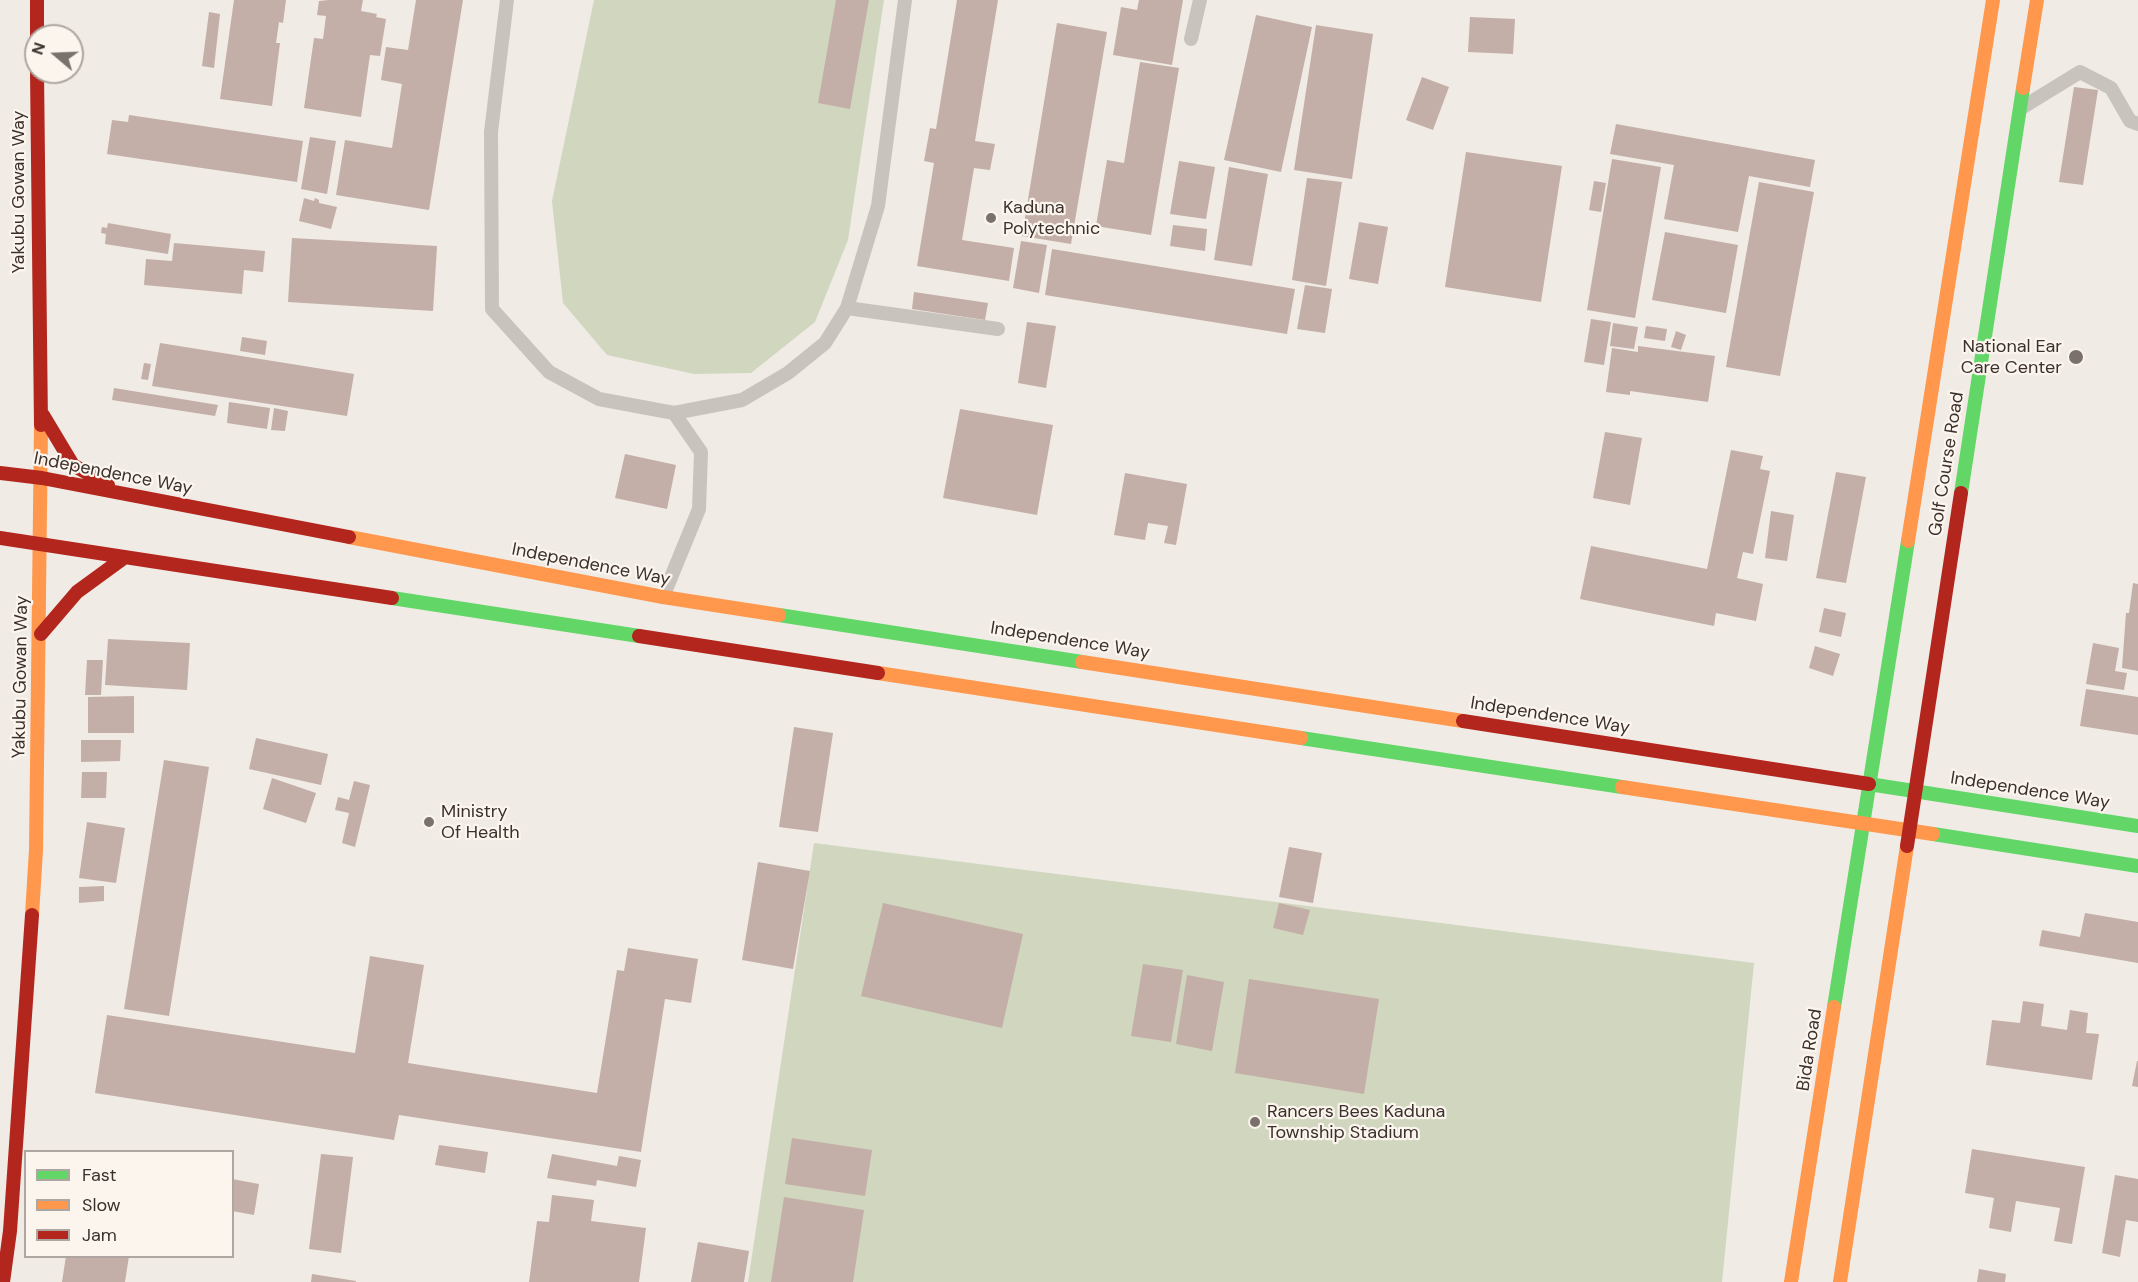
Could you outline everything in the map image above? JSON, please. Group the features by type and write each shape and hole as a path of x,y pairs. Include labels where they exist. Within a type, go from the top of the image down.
{"main road":[{"path":"37,0 37,24"},
{"name":"Golf Course Road","path":"1864,824 1993,0"},
{"name":"Golf Course Road","path":"1909,831 2037,0"},
{"name":"Yakubu Gowan Way","path":"3,1282 10,1231 36,850 42,478 37,84"},
{"path":"40,410 52,434 73,465 125,495"},
{"name":"Independence Way","path":"0,473 42,478 663,597 2138,826"},
{"path":"0,538 2138,866"},
{"path":"41,634 77,592 125,557"},
{"name":"Bida Road","path":"1791,1282 1864,824"},
{"path":"1840,1282 1909,831"}],"lane":[{"path":"507,0 491,132 492,309 549,372 599,399 674,413 742,400 788,373 825,343 847,308 878,206 905,0"},
{"path":"1191,39 1200,0"},
{"path":"2020,108 2080,72 2110,88 2130,121 2138,124"},
{"path":"847,308 998,329"},
{"path":"663,597 699,509 701,452 674,413"}],"green space":[{"path":"594,0 884,0 848,240 815,322 751,373 694,374 607,355 563,303 552,201"},
{"name":"Rancers Bees Kaduna Township Stadium","path":"814,843 1754,963 1722,1282 748,1282"}],"building":[{"path":"234,0 286,0 283,23 279,22 276,43 280,43 272,106 220,99"},
{"path":"363,0 361,11 377,14 376,17 386,19 380,56 370,55 361,117 304,108 314,38 323,39 326,16 317,15 319,1"},
{"path":"416,0 463,0 429,210 336,195 345,140 392,148 402,84 381,80 386,47 408,50"},
{"path":"836,0 869,0 850,109 818,103"},
{"path":"957,0 998,0 975,141 995,144 990,170 974,168 962,240 1014,248 1009,281 917,266 934,163 924,161 930,128 936,129"},
{"path":"1139,0 1183,0 1172,65 1113,55 1121,7 1137,10"},
{"path":"209,12 220,14 214,68 202,66"},
{"path":"1256,15 1312,27 1281,172 1224,160"},
{"path":"1470,17 1515,19 1513,54 1468,52"},
{"path":"1057,23 1107,32 1071,244 1022,236"},
{"path":"1316,25 1373,34 1352,179 1294,170"},
{"path":"1140,62 1179,68 1151,235 1096,226 1107,160 1124,163"},
{"path":"1422,77 1449,87 1433,130 1406,120"},
{"path":"2074,87 2098,90 2083,185 2059,182"},
{"path":"129,115 303,141 297,182 107,154 112,120 128,122"},
{"path":"1616,124 1815,160 1810,187 1749,176 1738,232 1664,219 1674,165 1610,154"},
{"path":"310,137 336,141 327,194 301,189"},
{"path":"1466,152 1562,166 1541,302 1445,287"},
{"path":"1612,159 1661,167 1635,318 1587,310"},
{"path":"1179,161 1215,167 1206,219 1170,214"},
{"path":"1229,167 1268,174 1252,266 1214,260"},
{"path":"1307,178 1342,182 1326,286 1292,280"},
{"path":"1594,181 1606,183 1601,212 1589,210"},
{"path":"1759,182 1814,192 1780,376 1726,367"},
{"path":"304,198 314,201 315,198 319,200 319,203 337,207 331,229 299,221"},
{"path":"1359,222 1388,227 1378,284 1349,279"},
{"path":"108,223 171,234 168,254 105,244 106,234 101,233 102,227 107,228"},
{"path":"1173,225 1207,229 1205,251 1170,246"},
{"path":"1665,232 1738,245 1726,313 1652,300"},
{"path":"292,238 437,246 433,311 288,302"},
{"path":"1021,241 1047,245 1039,293 1013,288"},
{"path":"174,243 265,251 263,272 244,270 242,294 144,285 146,259 172,261"},
{"path":"1052,249 1295,289 1287,334 1045,295"},
{"path":"1305,285 1332,289 1325,333 1297,329"},
{"path":"914,292 988,303 985,320 912,309"},
{"path":"1591,319 1611,322 1604,365 1584,362"},
{"path":"1027,322 1056,326 1046,388 1018,383"},
{"path":"1613,323 1638,327 1634,349 1610,346"},
{"path":"1646,326 1667,329 1665,341 1644,338"},
{"path":"1676,331 1686,335 1681,350 1671,347"},
{"path":"242,337 267,341 265,355 240,351"},
{"path":"160,343 354,374 347,416 152,386"},
{"path":"1638,346 1715,356 1708,402 1630,391 1630,395 1606,392 1612,348 1638,352"},
{"path":"144,363 151,364 148,380 141,379"},
{"path":"114,388 218,405 215,416 112,400"},
{"path":"229,402 270,408 267,429 227,423"},
{"path":"274,408 288,411 285,431 271,430"},
{"path":"960,409 1053,425 1037,515 943,498"},
{"path":"1605,432 1642,438 1630,505 1593,498"},
{"path":"1731,450 1763,456 1760,469 1770,471 1753,554 1743,552 1737,578 1763,584 1756,621 1716,613 1714,626 1580,599 1591,546 1707,569"},
{"path":"625,454 676,465 667,509 615,498"},
{"path":"1836,472 1866,477 1846,583 1816,578"},
{"path":"1125,473 1187,484 1176,545 1164,543 1168,526 1148,523 1145,540 1114,535"},
{"path":"1771,511 1794,515 1787,561 1765,558"},
{"path":"2133,583 2138,584 2138,671 2122,668 2126,613 2129,613"},
{"path":"1824,608 1846,613 1841,637 1819,632"},
{"path":"108,639 190,643 187,690 105,685"},
{"path":"2093,643 2119,648 2115,671 2127,673 2124,690 2086,684"},
{"path":"1815,646 1840,654 1833,676 1809,668"},
{"path":"87,660 103,660 101,695 85,695"},
{"path":"2086,689 2138,697 2138,735 2080,726"},
{"path":"134,696 134,733 88,733 88,697"},
{"path":"794,727 833,733 818,832 779,827"},
{"path":"256,738 328,754 321,785 249,769"},
{"path":"81,740 121,740 120,761 81,762"},
{"path":"164,760 209,767 169,1016 124,1009"},
{"path":"82,772 107,772 106,798 81,798"},
{"path":"272,778 316,793 306,823 263,809"},
{"path":"354,781 370,785 355,847 342,843 349,813 335,810 338,797 349,800"},
{"path":"87,822 125,828 116,883 79,878"},
{"path":"1289,847 1322,853 1313,903 1279,897"},
{"path":"758,862 810,871 793,969 742,960"},
{"path":"104,886 104,901 79,903 79,887"},
{"path":"883,903 1023,934 1002,1028 861,996"},
{"path":"1279,903 1310,910 1303,935 1273,928"},
{"path":"2085,913 2138,922 2138,963 2039,946 2042,930 2080,937"},
{"path":"628,948 698,959 691,1003 665,999 641,1152 399,1115 394,1140 95,1093 107,1015 355,1053 370,956 424,965 408,1063 597,1093 617,970 624,971"},
{"path":"1143,964 1183,970 1171,1042 1131,1036"},
{"path":"1187,975 1224,982 1212,1051 1176,1044"},
{"path":"1249,979 1379,999 1364,1094 1235,1073"},
{"path":"2023,1001 2044,1004 2041,1026 2067,1030 2070,1010 2088,1013 2086,1033 2099,1034 2092,1080 1986,1065 1992,1020 2020,1023"},
{"path":"2138,1061 2138,1087 2132,1086"},
{"path":"792,1138 872,1150 865,1196 785,1184"},
{"path":"439,1145 488,1152 485,1173 435,1165"},
{"path":"1972,1149 2085,1167 2072,1244 2054,1241 2060,1208 2016,1201 2011,1232 1989,1228 1994,1198 1965,1193"},
{"path":"321,1154 353,1157 341,1253 309,1249"},
{"path":"552,1154 617,1166 619,1156 641,1160 636,1187 597,1180 596,1186 547,1178"},
{"path":"2115,1175 2138,1179 2138,1222 2126,1220 2120,1257 2102,1253"},
{"path":"234,1179 259,1184 254,1215 234,1211"},
{"path":"552,1195 594,1200 591,1221 646,1228 639,1282 529,1282 537,1221 549,1222"},
{"path":"784,1197 864,1210 853,1282 771,1282"},
{"path":"698,1242 749,1251 744,1282 691,1282"},
{"path":"66,1258 129,1258 125,1282 62,1282"},
{"path":"1979,1269 2006,1274 2005,1282 1977,1282"},
{"path":"312,1274 356,1281 356,1282 311,1282"}],"traffic: fast":[{"path":"1961,493 2023,88"},
{"path":"1834,1007 1908,541"},
{"path":"392,598 639,636"},
{"path":"779,615 1082,662"},
{"path":"1301,738 1622,787"},
{"path":"1869,784 2138,826"},
{"path":"1933,834 2138,866"}],"traffic: slow":[{"path":"1908,541 1993,0"},
{"path":"2023,88 2037,0"},
{"path":"32,915 36,850 41,425"},
{"path":"349,537 663,597 779,615"},
{"path":"1082,662 1463,721"},
{"path":"878,673 1301,738"},
{"path":"1622,787 1933,834"},
{"path":"1840,1282 1907,846"},
{"path":"1791,1282 1834,1007"}],"traffic: jam":[{"path":"37,0 37,24"},
{"path":"37,84 41,425"},
{"path":"43,415 73,465 108,485"},
{"path":"0,473 42,478 349,537"},
{"path":"1907,846 1961,493"},
{"path":"0,538 392,598"},
{"path":"41,634 77,592 125,557"},
{"path":"639,636 878,673"},
{"path":"1463,721 1869,784"},
{"path":"3,1282 10,1231 32,915"}],"place":[{"name":"Kaduna Polytechnic","path":"991,218"},
{"name":"National Ear Care Center","path":"2076,357"},
{"name":"Ministry Of Health","path":"429,822"},
{"name":"Rancers Bees Kaduna Township Stadium","path":"1255,1122"}]}
